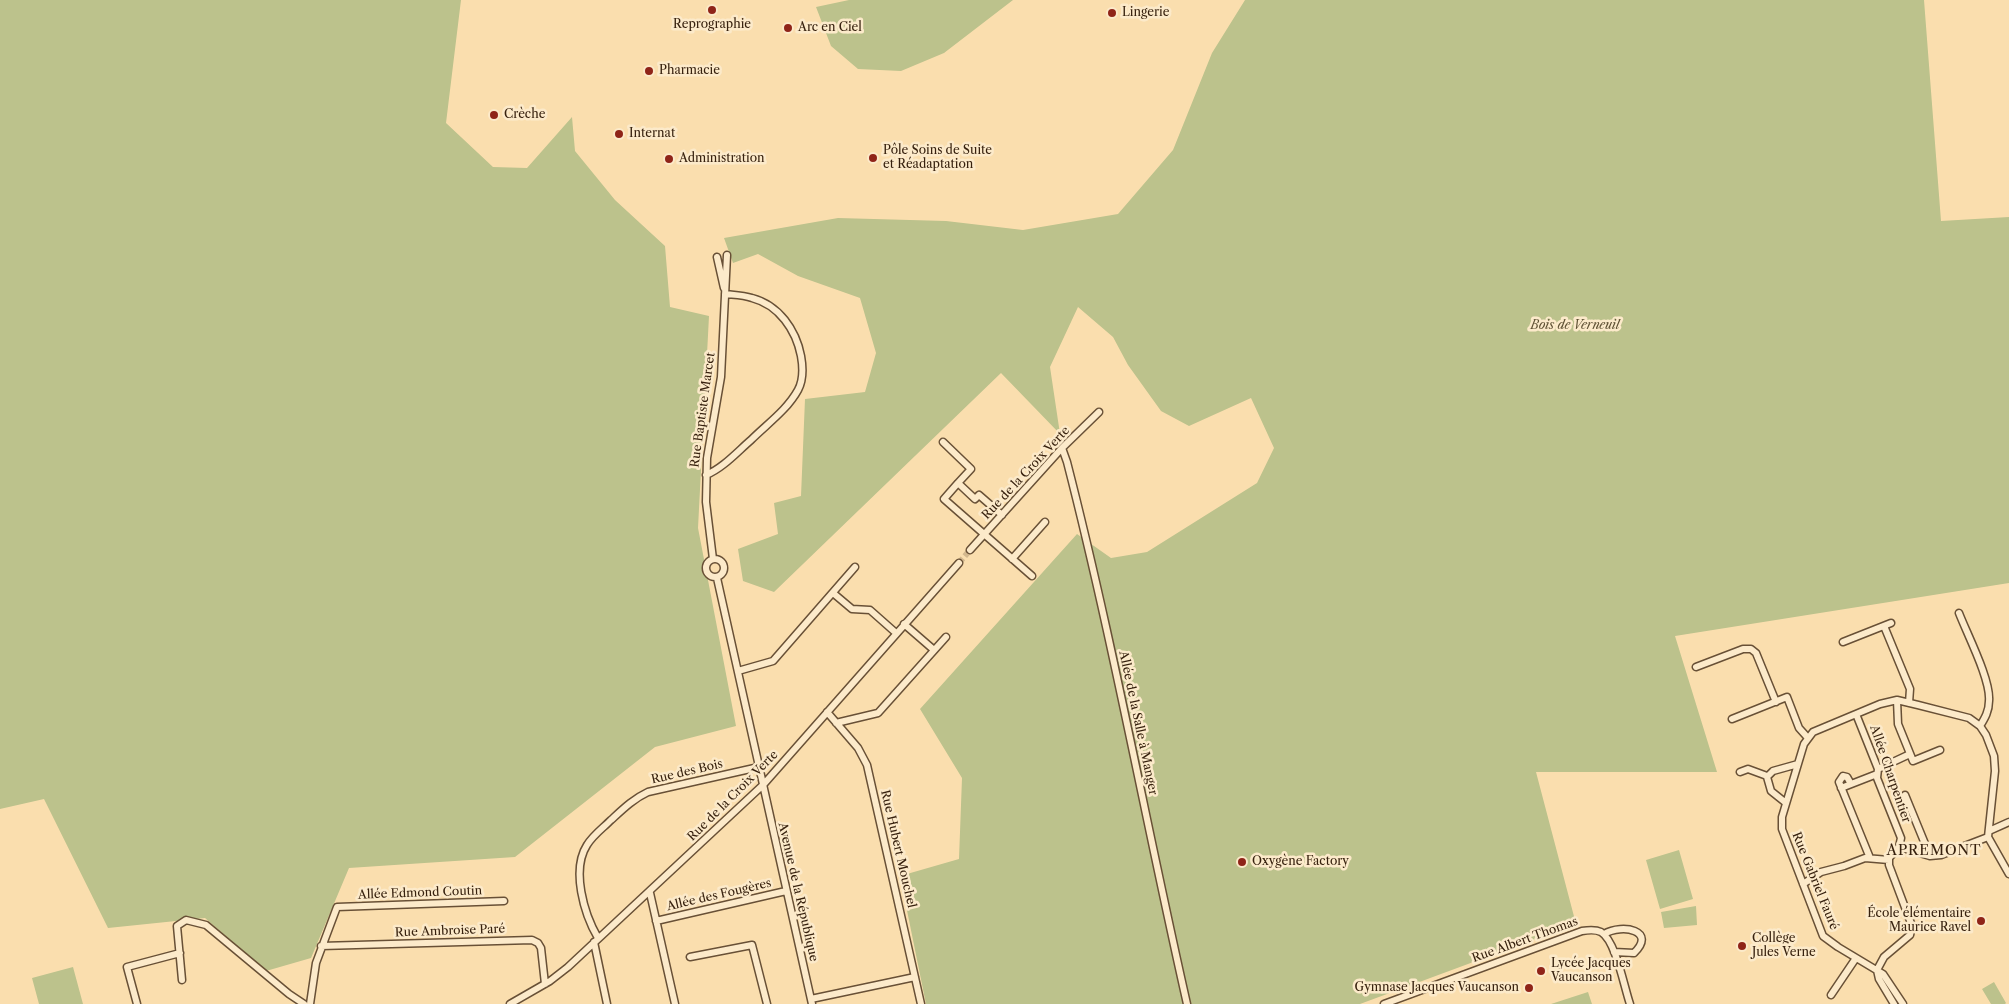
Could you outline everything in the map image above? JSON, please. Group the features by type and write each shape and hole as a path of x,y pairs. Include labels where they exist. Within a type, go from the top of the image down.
{"street":[{"name":"Rue Baptiste Marcet","path":"713,559 706,502 706,475 707,458 721,377 727,255"},
{"name":"Rue Baptiste Marcet","path":"717,257 725,294"},
{"path":"706,475 715,472 790,402 799,387 803,372 795,335 781,315 762,302 752,298 725,294"},
{"name":"Rue de la Croix Verte","path":"970,550 1062,448 1099,412"},
{"path":"943,442 971,468 944,499 1032,576"},
{"name":"Allée de la Salle à Manger","path":"1062,448 1101,600 1187,1004"},
{"path":"958,483 975,499 979,495 1002,515"},
{"path":"1012,559 1045,522"},
{"name":"Rue Baptiste Marcet","path":"713,559 720,560 724,566 723,574 717,578 710,576 706,570 707,563 713,559"},
{"name":"Rue de la Croix Verte","path":"510,1004 521,1001 568,967 650,893 763,785 959,563"},
{"path":"738,671 773,661 855,566"},
{"name":"Rue Baptiste Marcet","path":"717,578 763,785"},
{"path":"833,593 852,609 870,610 896,633"},
{"path":"1959,613 1986,682 1990,699 1987,714 1980,726"},
{"path":"1843,642 1891,623"},
{"path":"904,624 934,650"},
{"path":"1884,626 1910,689 1909,703"},
{"path":"836,723 878,713 946,637"},
{"path":"1696,667 1743,649 1751,648 1756,653 1776,702"},
{"path":"1732,719 1787,697 1799,728 1808,738 1813,732 1880,704 1897,700 1969,718 1980,726 1989,742 1995,764 1988,834 2009,874"},
{"path":"1897,700 1898,724 1913,761 1940,750"},
{"name":"Rue Hubert Mouchel","path":"827,712 858,748 867,765 921,1004"},
{"name":"Allée Charpentier","path":"1856,714 1877,772 1877,778 1901,838 1899,847"},
{"name":"Rue Gabriel Fauré","path":"1808,738 1804,744 1786,803 1782,817 1782,829 1823,936 1877,970"},
{"path":"1870,858 1842,788 1910,754"},
{"path":"1767,776 1773,771 1798,764"},
{"name":"Rue des Bois","path":"608,1004 596,940 588,920 579,876 580,860 586,846 593,837 633,800 648,792 759,767"},
{"path":"1740,772 1748,769 1767,776"},
{"path":"1767,776 1771,791 1786,803"},
{"name":"Avenue de la République","path":"763,785 811,1003"},
{"path":"1905,795 1930,856"},
{"path":"1894,1004 1879,979 1877,970 1884,957 1910,935 1912,926 1889,865 1889,860 1899,847 1930,856 1941,855 1988,834 2009,822"},
{"path":"1803,884 1821,872 1865,858 1889,860"},
{"name":"Allée des Fougères","path":"656,921 786,891"},
{"path":"650,893 675,1004"},
{"name":"Allée Edmond Coutin","path":"321,946 337,907 504,901"},
{"path":"182,980 177,926 186,920 206,925 289,994 304,1004"},
{"path":"1614,952 1634,953 1639,948 1641,936 1630,928 1616,928 1604,934 1614,952 1630,1004"},
{"name":"Rue Albert Thomas","path":"1384,1004 1582,931 1595,930 1604,934"},
{"name":"Rue Ambroise Paré","path":"321,946 532,940 538,943 541,948 545,984"},
{"path":"690,957 752,945 767,1004"},
{"path":"310,1004 316,963 321,946"},
{"path":"137,1004 127,967 180,953"},
{"path":"1831,995 1856,958"},
{"path":"1877,970 1883,974 1903,1004"},
{"path":"811,1003 915,977"}],"green space":[{"path":"0,0 461,0 446,123 493,167 527,168 572,117 575,151 615,200 665,246 670,307 709,316 698,528 736,726 655,747 515,857 349,868 311,958 266,971 205,918 108,928 44,799 0,809"},
{"path":"849,0 1013,0 944,53 901,71 858,69 831,46 816,7"},
{"name":"Bois de Verneuil","path":"1245,0 1924,0 1941,221 2009,217 2009,583 1675,636 1717,772 1536,772 1576,924 1360,1004 926,1004 900,876 959,859 962,778 920,709 1077,534 1111,558 1147,552 1257,483 1274,448 1251,398 1189,426 1161,411 1128,365 1113,337 1078,307 1050,367 1060,434 1001,373 774,592 743,581 738,549 778,534 774,503 801,496 805,399 865,392 876,353 860,298 798,276 758,254 733,263 724,238 838,218 946,221 1023,230 1118,214 1173,150 1212,53"},
{"path":"1679,850 1693,899 1660,909 1646,860"},
{"path":"1696,906 1697,925 1664,928 1661,912"},
{"path":"73,967 83,1004 39,1004 32,978"},
{"path":"1994,982 2005,1004 1991,1004 1982,989"},
{"path":"1588,992 1592,1004 1551,1004"}],"tunnel":[{"path":"959,563 970,550"}],"place":[{"name":"Reprographie","path":"712,10"},
{"name":"Lingerie","path":"1112,13"},
{"name":"Arc en Ciel","path":"788,28"},
{"name":"Pharmacie","path":"649,71"},
{"name":"Crèche","path":"494,115"},
{"name":"Internat","path":"619,134"},
{"name":"Pôle Soins de Suite et Réadaptation","path":"873,158"},
{"name":"Administration","path":"669,159"},
{"name":"Oxygène Factory","path":"1242,862"},
{"name":"École élémentaire Maurice Ravel","path":"1981,921"},
{"name":"Collège Jules Verne","path":"1742,946"},
{"name":"Lycée Jacques Vaucanson","path":"1541,971"},
{"name":"Gymnase Jacques Vaucanson","path":"1529,988"}],"district":[{"name":"APREMONT","path":"1934,851"}]}
